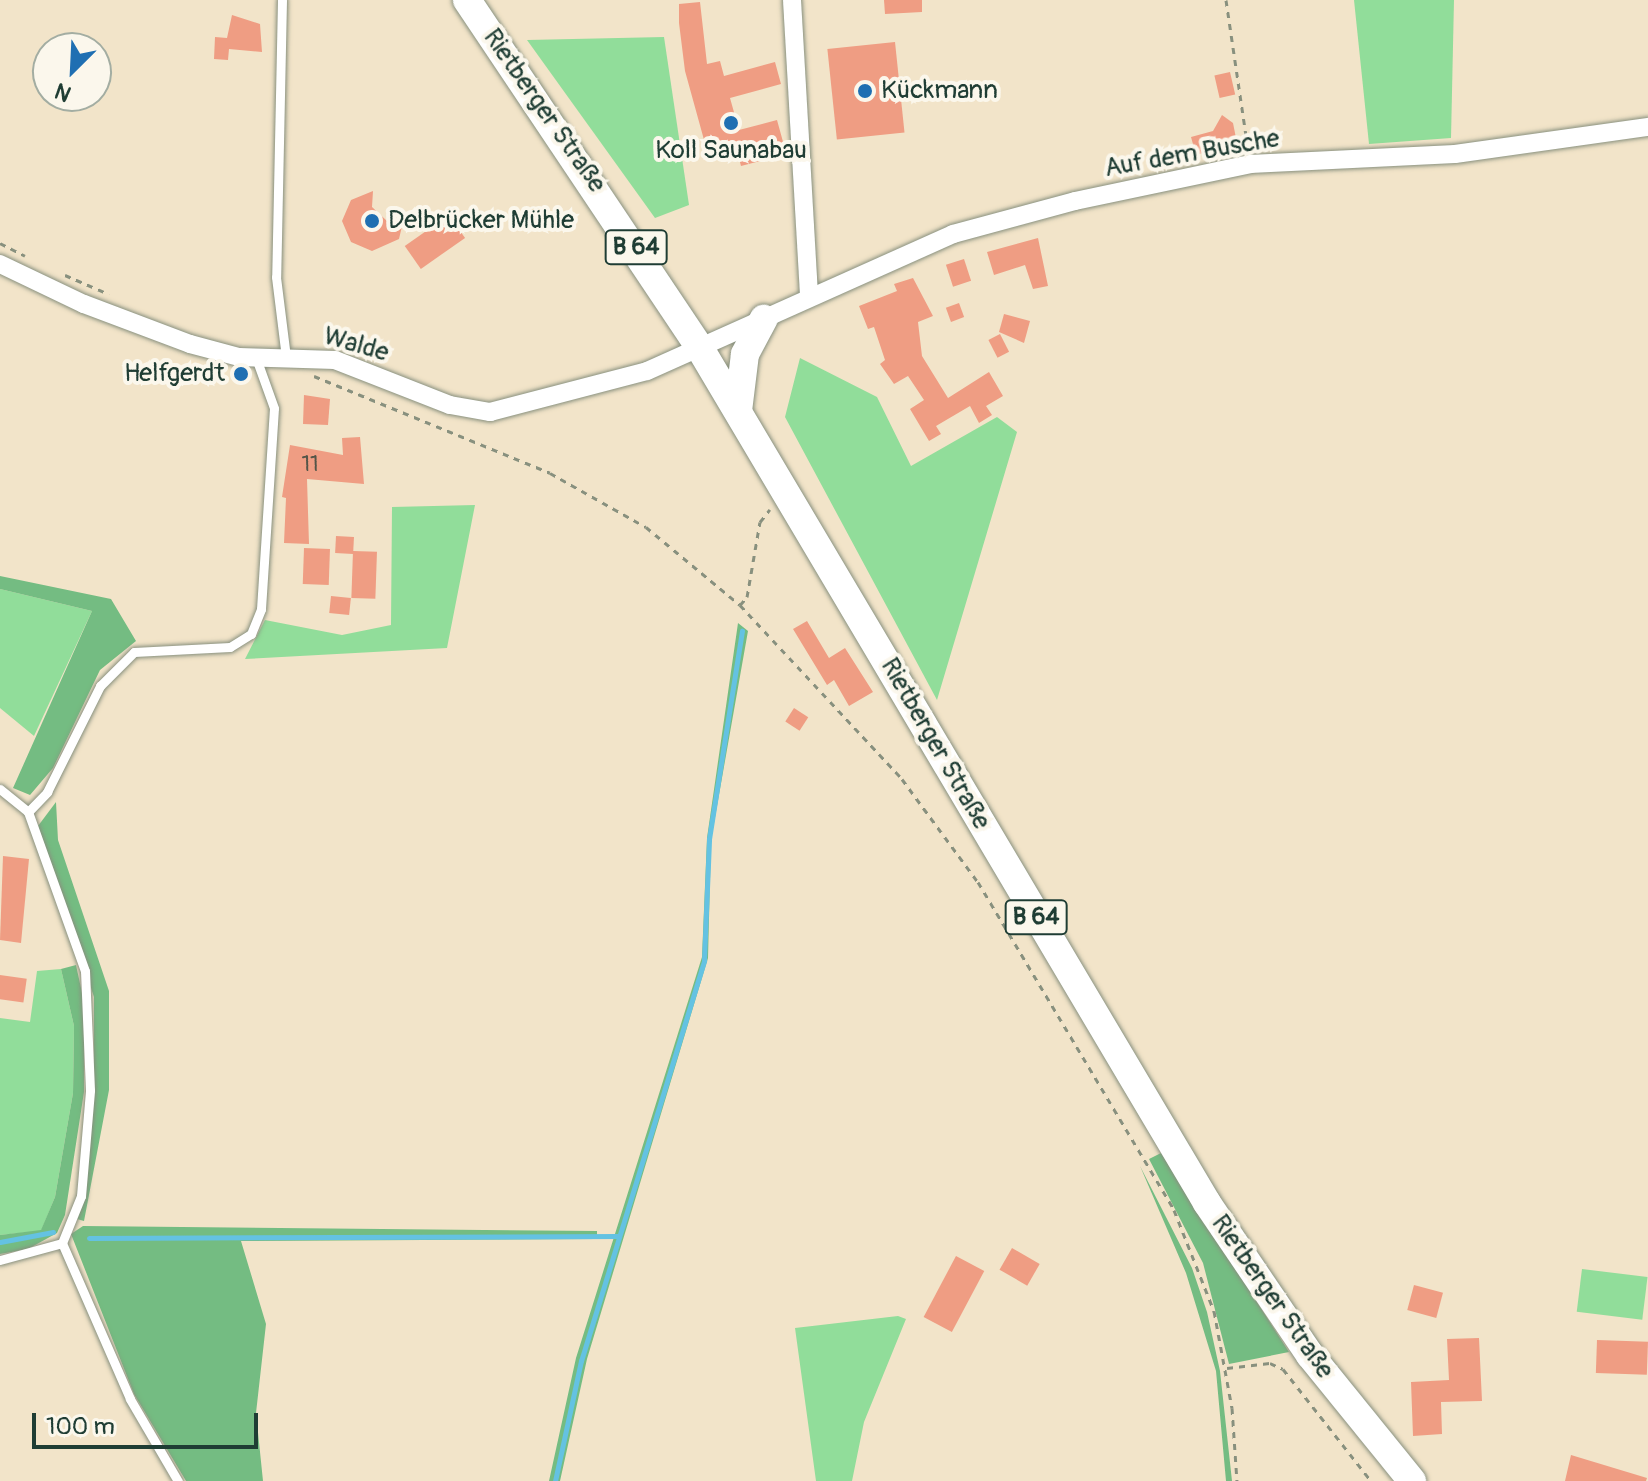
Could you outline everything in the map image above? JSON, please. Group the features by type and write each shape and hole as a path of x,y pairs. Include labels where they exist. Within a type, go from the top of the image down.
{"main road":[{"name":"Rietberger Straße","path":"467,0 701,350 1207,1203 1310,1355 1412,1481"},
{"path":"738,411 745,354 764,319"}],"street":[{"path":"792,0 809,297"},
{"name":"Auf dem Busche","path":"701,350 809,297 953,234 1075,201 1250,164 1455,154 1648,127"},
{"name":"Walde","path":"0,264 84,304 190,344 256,358 335,360 450,405 490,412 647,371 701,350"}],"lane":[{"path":"282,0 276,277 286,357"},
{"path":"28,812 47,792 100,686 134,652 230,647 251,634 261,609 274,408 256,358"},
{"path":"0,789 28,812 75,939 89,998 90,1090 81,1196 62,1243 130,1399 178,1481"},
{"path":"0,1260 62,1243"}],"path":[{"path":"1226,0 1250,164"},
{"path":"0,243 37,262"},
{"path":"62,274 112,295"},
{"path":"302,371 596,496 679,552 740,605 902,779 978,882 1174,1210 1199,1264 1227,1368 1237,1481"},
{"path":"740,605 747,597 760,522"},
{"path":"1227,1368 1270,1363 1283,1369 1371,1481"}],"green space":[{"path":"1354,0 1454,0 1451,138 1369,144"},
{"path":"664,37 689,205 655,218 527,40"},
{"path":"800,358 877,397 911,466 997,417 1017,432 937,700 785,417"},
{"path":"475,505 447,648 245,659 265,620 342,635 391,625 392,507"},
{"path":"0,576 111,599 136,641 100,670 53,768 30,795 13,788 92,611 0,589"},
{"path":"0,589 92,611 34,736 0,708"},
{"path":"738,623 748,631 711,840 708,958 587,1359 560,1481 549,1481 576,1358 702,957 707,838"},
{"path":"56,802 58,840 109,991 109,1090 84,1221 77,1219 94,1090 94,997 38,826"},
{"path":"76,965 84,1002 84,1092 65,1215 57,1233 28,1249 0,1254 0,1235 41,1230 55,1197 73,1093 74,1026 61,969"},
{"path":"61,969 74,1026 73,1093 55,1197 41,1231 0,1235 0,1018 30,1022 37,971"},
{"path":"1161,1153 1289,1352 1229,1364 1203,1263 1149,1159"},
{"path":"1140,1166 1192,1268 1207,1312 1220,1371 1232,1481 1226,1481 1216,1371 1186,1273"},
{"path":"83,1226 597,1231 597,1239 241,1241 266,1324 256,1413 263,1481 186,1481 134,1394 71,1234"},
{"path":"1582,1269 1648,1277 1642,1320 1577,1312"},
{"path":"898,1316 906,1319 864,1422 852,1481 816,1481 795,1328"}],"building":[{"path":"884,0 922,0 922,12 885,14"},
{"path":"700,2 707,64 720,61 724,76 775,62 781,84 730,98 739,130 777,120 785,149 768,153 764,160 741,166 737,151 709,158 685,71 679,23 679,4"},
{"path":"232,15 260,24 262,52 229,49 228,60 214,59 215,37 227,38"},
{"name":"Kückmann","path":"895,42 905,133 837,140 827,49"},
{"path":"1230,72 1235,94 1220,98 1214,76"},
{"path":"1222,115 1233,123 1237,143 1196,155 1191,137 1213,131"},
{"path":"373,191 372,207 387,221 403,222 399,239 372,251 351,242 342,221 351,200"},
{"path":"449,215 465,238 421,269 405,246"},
{"path":"1038,238 1048,286 1033,289 1025,265 994,275 987,252"},
{"path":"964,259 971,281 953,287 946,265"},
{"path":"913,278 933,316 918,322 922,356 948,398 989,372 1003,396 986,406 992,415 979,423 970,406 936,426 941,434 929,441 910,409 924,400 908,376 894,384 880,364 885,360 874,327 868,329 859,306 897,291 894,284"},
{"path":"959,303 964,317 951,322 946,308"},
{"path":"1004,314 1030,321 1024,343 999,332"},
{"path":"1000,334 1009,352 997,358 988,340"},
{"path":"304,395 330,399 328,425 303,424"},
{"path":"360,437 364,484 307,479 309,544 284,543 286,498 282,497 290,445 343,455 342,438"},
{"path":"336,536 354,537 353,554 335,553"},
{"path":"304,548 330,549 329,585 303,584"},
{"path":"353,551 377,552 375,599 351,598"},
{"path":"331,596 351,598 349,615 329,613"},
{"path":"807,621 829,658 845,648 873,692 849,706 834,680 827,685 793,629"},
{"path":"794,708 808,717 800,731 785,721"},
{"path":"3,856 29,859 21,943 0,940"},
{"path":"0,975 27,979 23,1003 0,999"},
{"path":"1012,1248 1040,1264 1027,1286 1000,1270"},
{"path":"956,1256 984,1271 952,1332 924,1317"},
{"path":"1414,1285 1443,1293 1436,1318 1407,1310"},
{"path":"1479,1338 1482,1401 1441,1402 1442,1434 1413,1436 1411,1382 1449,1380 1447,1339"},
{"path":"1597,1340 1648,1342 1647,1375 1596,1373"},
{"path":"1571,1455 1647,1478 1646,1481 1565,1481"}],"waterway":[{"path":"555,1481 581,1361 704,960 709,839 742,631"},
{"path":"0,1242 53,1232"},
{"path":"89,1238 619,1236"}],"place":[{"name":"Kückmann","path":"865,91"},
{"name":"Koll Saunabau","path":"731,123"},
{"name":"Delbrücker Mühle","path":"372,221"},
{"name":"Helfgerdt","path":"241,374"}]}
